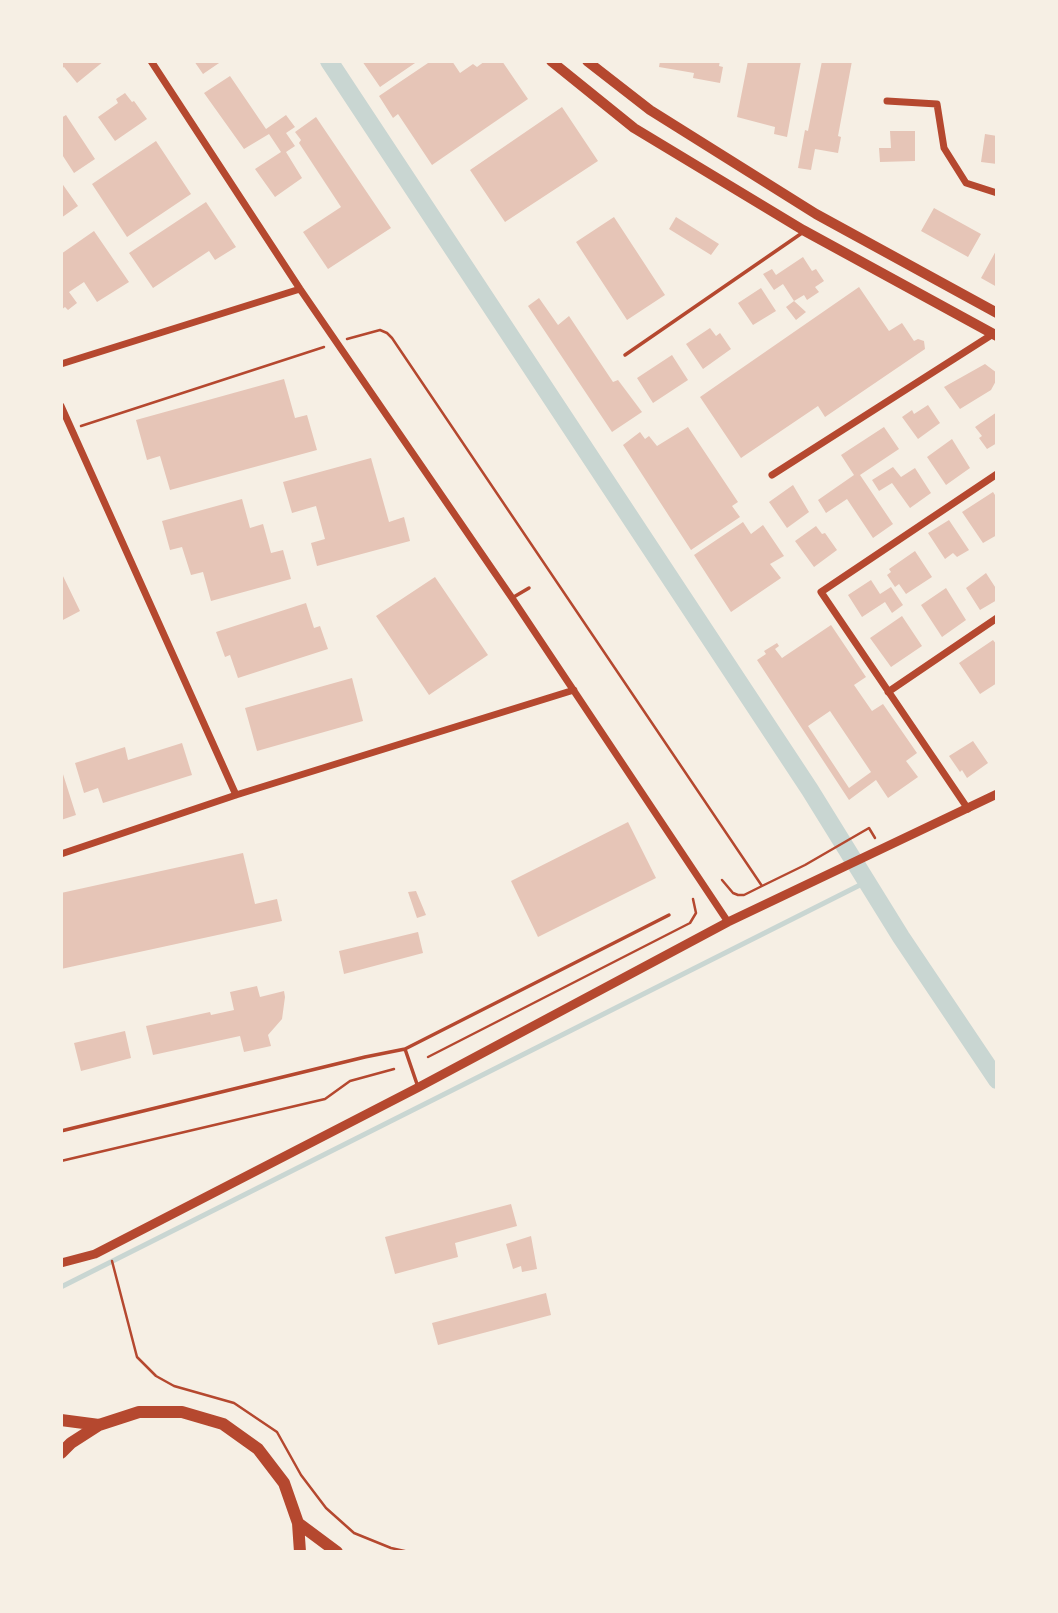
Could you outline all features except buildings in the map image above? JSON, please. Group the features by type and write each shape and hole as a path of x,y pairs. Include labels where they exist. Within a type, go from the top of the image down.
{"main road":[{"path":"551,61 634,128 805,230 995,335"},
{"path":"587,61 649,110 816,214 997,313"},
{"path":"61,1453 71,1443 99,1425 139,1412 182,1412 223,1424 258,1449 284,1483 298,1523 300,1552"},
{"path":"61,1420 99,1425"},
{"path":"298,1523 337,1552"}],"street":[{"path":"151,61 300,289 512,598 728,922"},
{"path":"887,102 937,104 944,148 966,183 997,193"},
{"path":"61,364 300,289"},
{"path":"772,475 995,335"},
{"path":"61,406 236,795"},
{"path":"968,809 821,592 997,474"},
{"path":"888,692 997,618"},
{"path":"61,854 236,795 574,690"},
{"path":"61,1264 95,1254 419,1087 728,922 997,794"}],"lane":[{"path":"625,355 805,230"},
{"path":"512,598 529,588"},
{"path":"61,1131 405,1049 669,915"},
{"path":"405,1049 419,1087"}],"path":[{"path":"828,852 866,830"},
{"path":"722,880 738,895 744,895 762,886"},
{"path":"429,1057 690,923 696,913 693,899"},
{"path":"61,1161 326,1099 349,1081 394,1069"}],"waterway":[{"path":"329,61 810,790 901,937 997,1080"},
{"path":"61,1287 866,882"}]}
